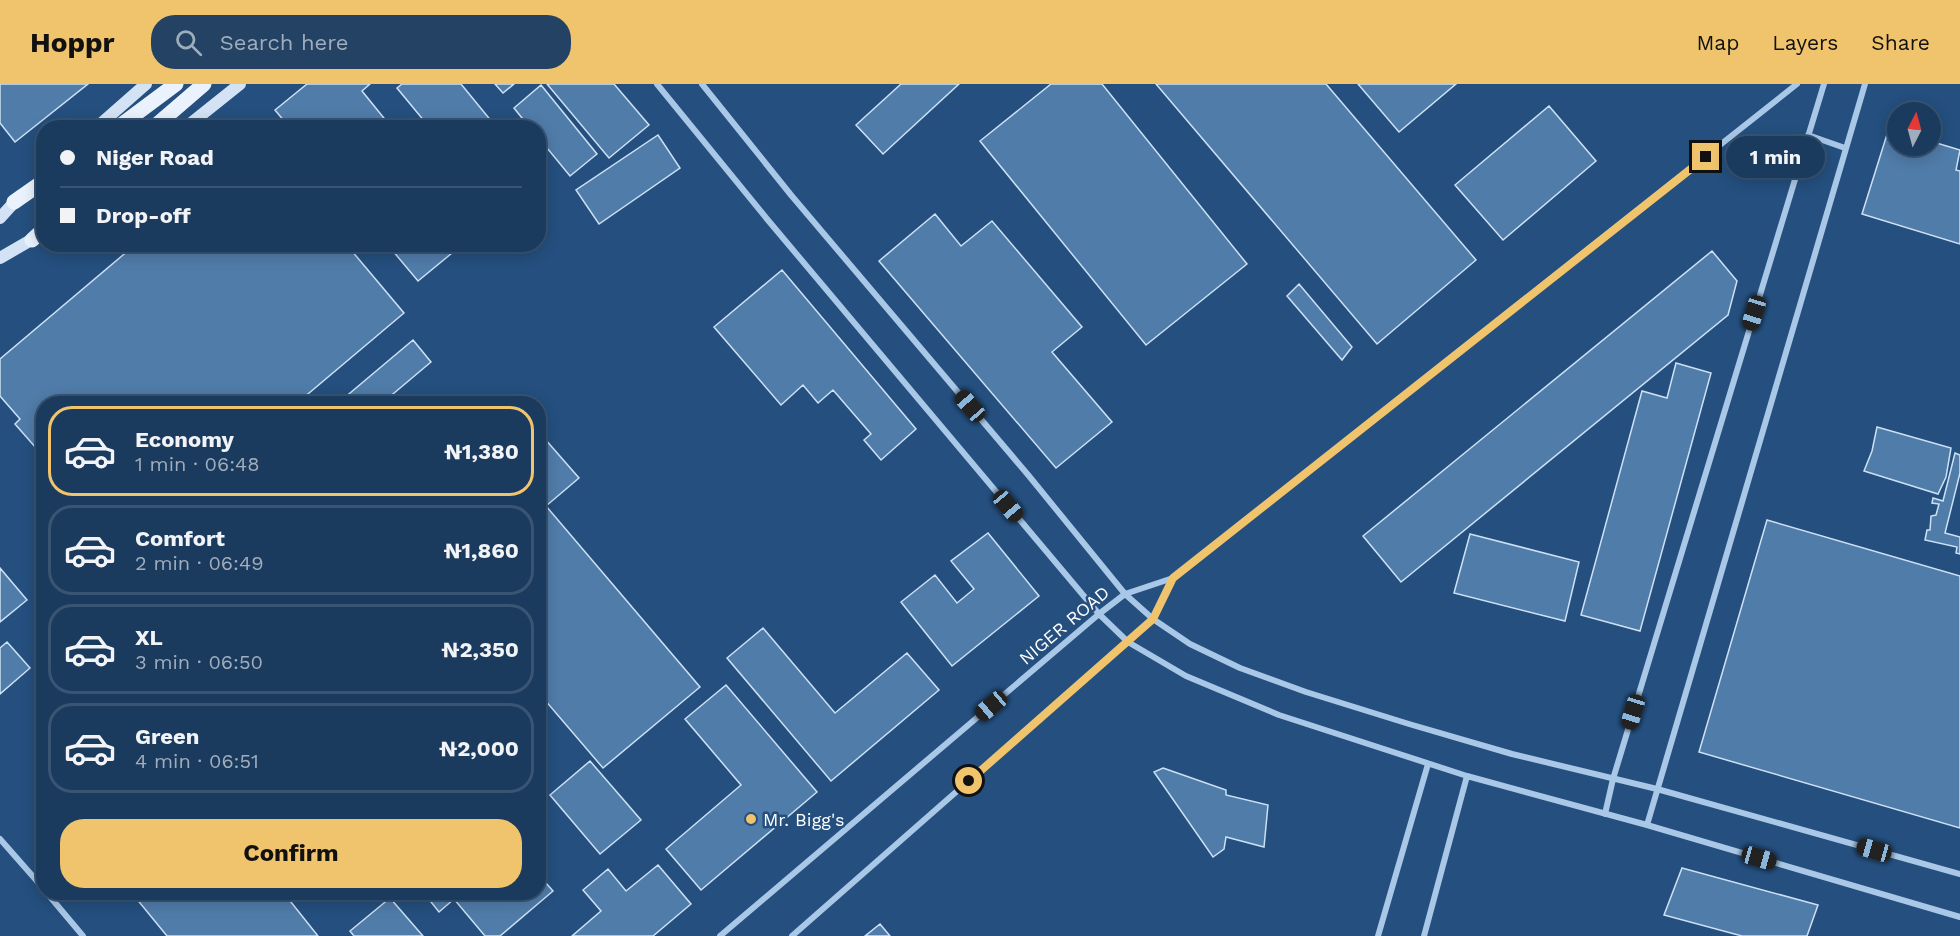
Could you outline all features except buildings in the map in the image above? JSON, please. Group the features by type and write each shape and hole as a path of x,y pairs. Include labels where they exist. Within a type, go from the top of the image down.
{"main road":[{"path":"162,120 204,84"},
{"path":"128,120 170,89"},
{"path":"14,202 36,187"}],"street":[{"path":"105,120 146,84"},
{"path":"195,120 240,84"},
{"path":"657,84 767,219 1099,614 1128,642 1186,676 1270,711 1428,764 1647,825 1960,917"},
{"path":"702,84 791,195 1029,476 1125,594 1153,619 1190,644 1306,692 1512,754 1657,789 1960,874"},
{"path":"792,936 1153,619 1173,578 1797,84"},
{"path":"1605,814 1613,779 1824,84"},
{"path":"1647,825 1865,84"},
{"path":"1808,135 1845,148"},
{"path":"0,218 36,182"},
{"path":"0,258 36,236"},
{"name":"NIGER ROAD","path":"720,936 1099,614 1125,594 1173,578"},
{"path":"1378,936 1428,764"},
{"path":"1424,936 1467,776"},
{"path":"0,839 36,881"},
{"path":"53,900 83,936"}],"place":[{"name":"Mr. Bigg's","path":"751,819"}],"route":[{"path":"969,781 1153,619 1173,578 1706,157"}]}
